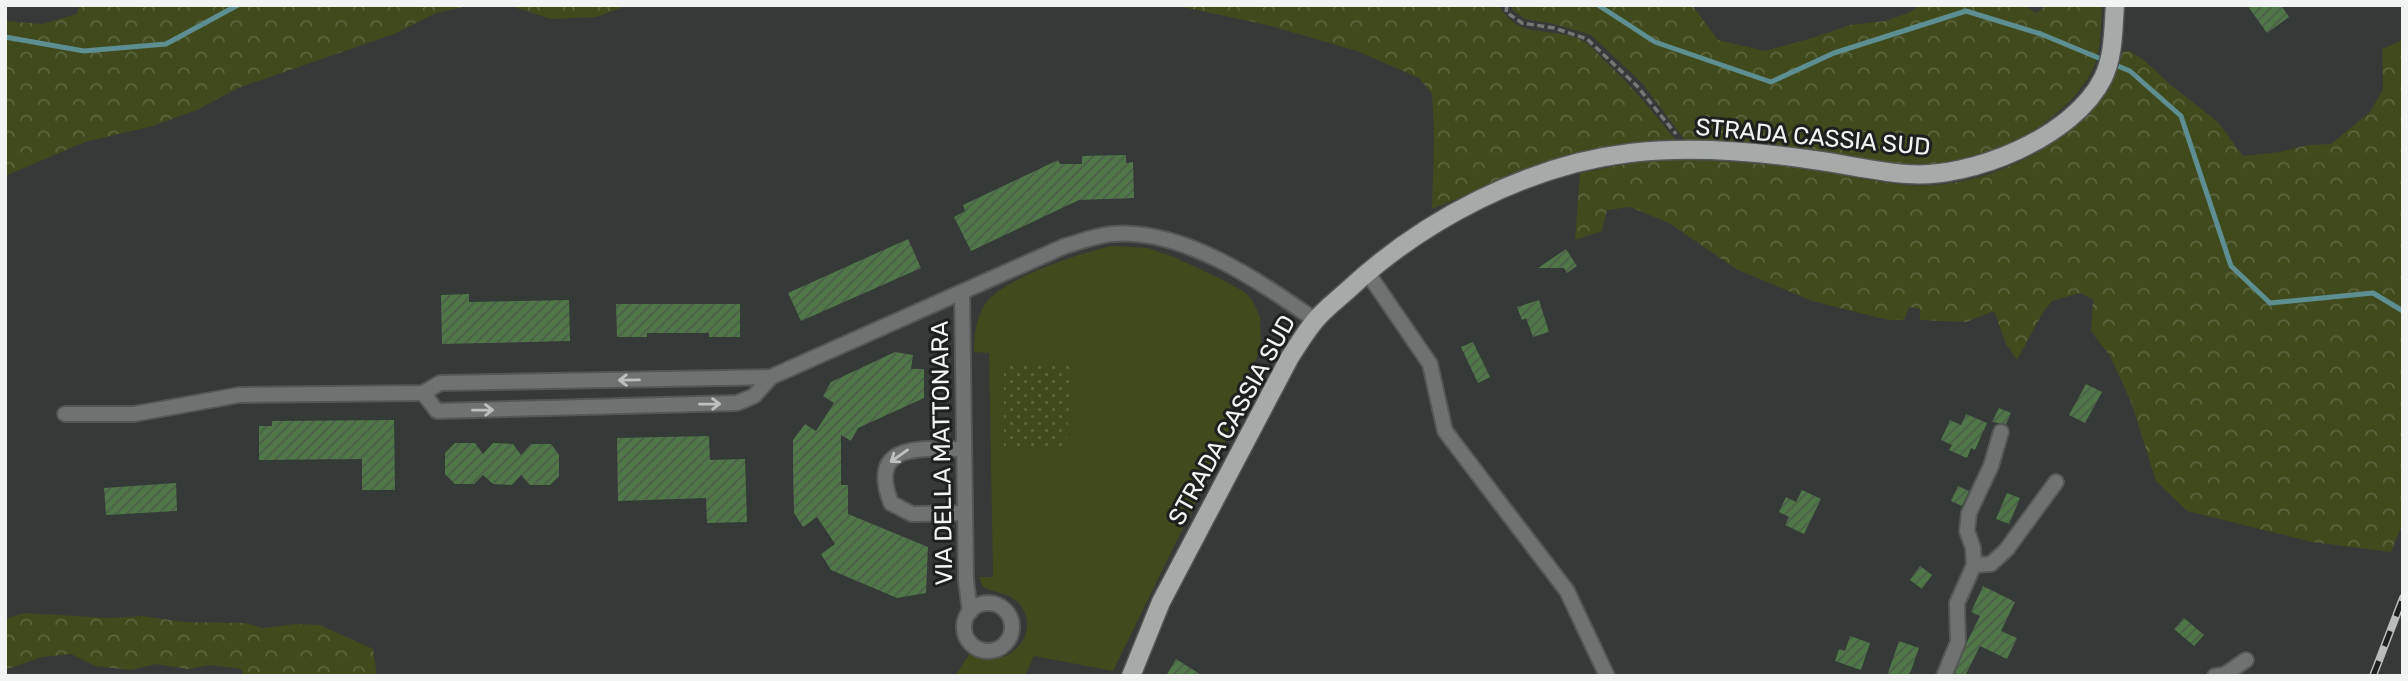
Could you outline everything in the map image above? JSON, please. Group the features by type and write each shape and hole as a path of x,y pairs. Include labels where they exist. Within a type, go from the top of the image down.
{"main road":[{"name":"STRADA CASSIA SUD","path":"1131,676 1161,602 1290,357 1315,320 1367,272 1409,239 1446,217 1527,178 1581,163 1628,154 1688,149 1811,159 1909,175 1942,173 1981,165 2012,154 2040,138 2084,103 2102,80 2112,48 2115,5"}],"street":[{"path":"65,414 134,414 239,395 423,393 440,383 771,377 1065,246 1110,234 1153,235 1198,251 1270,289 1315,320"},
{"path":"1367,272 1430,364 1445,431 1567,591 1607,676"},
{"name":"VIA DELLA MATTONARA","path":"962,293 965,580 970,612"},
{"path":"423,393 438,411 737,403 754,396 771,377"},
{"path":"1944,676 1958,642 1957,603 1974,565 1973,548 1967,531 1969,513 1991,466 2001,432"},
{"path":"964,449 910,449 893,458 887,466 886,489 891,503 912,514 965,513"},
{"path":"1974,565 1991,564 2007,549 2056,482"},
{"path":"2215,676 2224,675 2246,660"}],"path":[{"path":"1507,5 1506,12 1522,23 1553,28 1587,39 1637,86 1688,149"}],"green space":[{"path":"79,5 473,5 436,13 394,34 238,88 197,110 153,126 85,142 5,176 5,21 42,24 77,14"},
{"path":"507,5 629,5 596,17 551,19"},
{"path":"1173,5 1499,5 1507,17 1527,29 1561,34 1588,44 1634,90 1678,143 1525,171 1432,209 1432,94 1419,78 1357,51 1267,25"},
{"path":"1512,5 1692,5 1718,40 1765,51 1850,25 1885,21 1921,5 2023,5 2037,13 2046,5 2102,5 2100,43 2095,64 2076,94 2046,122 2012,144 1979,158 1953,164 1909,167 1687,143 1642,83 1591,35 1525,19 1512,10"},
{"path":"2403,40 2403,523 2391,552 2312,542 2187,511 2156,481 2131,402 2110,356 2091,331 2093,299 2080,293 2052,301 2017,360 2006,344 1994,311 1966,322 1920,320 1920,309 1909,307 1904,320 1888,320 1812,301 1736,269 1669,223 1630,207 1607,210 1602,231 1575,240 1580,173 1635,163 1676,160 1751,163 1907,185 1957,182 2006,168 2051,144 2072,129 2101,99 2123,52 2130,51 2218,122 2243,156 2280,152 2307,145 2331,144 2370,112 2383,89 2382,49"},
{"path":"1114,246 1148,248 1174,257 1246,293 1260,317 1259,353 1230,409 1228,436 1113,671 1034,656 1025,676 955,676 970,653 985,659 999,658 1010,653 1020,645 1026,634 1027,622 1024,610 1014,599 983,587 979,577 993,577 989,353 974,352 979,315 993,295 1007,285 1084,253"},
{"path":"1004,366 1072,366 1066,447 1004,447"},
{"path":"24,613 109,618 142,616 184,622 245,623 263,628 296,624 320,625 373,649 377,676 244,676 241,669 211,665 188,669 156,664 131,670 95,666 71,654 42,657 5,670 5,619"}],"building":[{"path":"2247,5 2281,5 2289,17 2267,33"},
{"path":"1126,155 1126,163 1133,162 1134,198 1079,200 971,251 954,217 965,211 963,205 1058,160 1060,164 1082,164 1082,156"},
{"path":"908,239 921,268 801,321 788,293"},
{"path":"1566,249 1577,266 1567,273 1564,268 1538,268"},
{"path":"469,294 469,302 569,300 570,341 442,344 441,295"},
{"path":"1539,300 1549,332 1533,337 1526,318 1522,320 1517,307"},
{"path":"616,304 740,304 740,337 709,337 709,333 647,333 647,337 617,337"},
{"path":"1473,342 1490,377 1478,383 1461,347"},
{"path":"895,352 913,355 911,369 924,369 924,398 858,428 851,441 841,435 841,485 848,485 848,514 928,547 926,593 897,598 831,570 821,554 835,544 817,517 803,527 794,513 793,467 793,440 805,424 816,431 834,403 823,396 831,382"},
{"path":"2086,384 2102,392 2085,423 2069,415"},
{"path":"1999,408 2011,413 2006,424 1992,422"},
{"path":"1966,414 1987,423 1975,450 1971,448 1967,458 1949,450 1952,445 1941,440 1950,420 1961,425"},
{"path":"394,420 395,490 362,490 362,459 259,460 259,426 272,426 272,421"},
{"path":"709,436 710,460 745,459 747,522 707,523 706,498 618,501 617,438"},
{"path":"455,443 475,443 483,454 493,443 513,444 521,455 531,444 551,444 559,455 559,476 550,485 530,485 521,475 512,485 493,484 483,475 474,484 455,484 445,474 445,453"},
{"path":"176,483 177,511 106,515 104,488"},
{"path":"1958,486 1969,491 1962,506 1951,501"},
{"path":"1802,490 1821,499 1804,534 1785,525 1789,517 1779,512 1786,497 1796,502"},
{"path":"2007,493 2020,498 2009,524 1996,519"},
{"path":"1920,566 1932,575 1922,589 1910,580"},
{"path":"1983,586 2015,602 2001,631 2017,638 2007,659 1980,646 1965,676 1960,676 1955,673 1980,616 1971,612"},
{"path":"2184,618 2204,635 2194,646 2174,629"},
{"path":"1850,636 1870,643 1861,670 1835,661 1839,649 1845,651"},
{"path":"1899,641 1919,648 1909,676 1887,676"},
{"path":"1176,659 1203,676 1166,676"}],"waterway":[{"path":"5,37 84,51 166,44 238,5"},
{"path":"1598,5 1655,42 1771,82 1834,53 1966,11 2041,34 2130,71 2181,116 2231,266 2270,303 2373,293 2403,311"}],"railway":[{"path":"2373,676 2403,598"}]}
